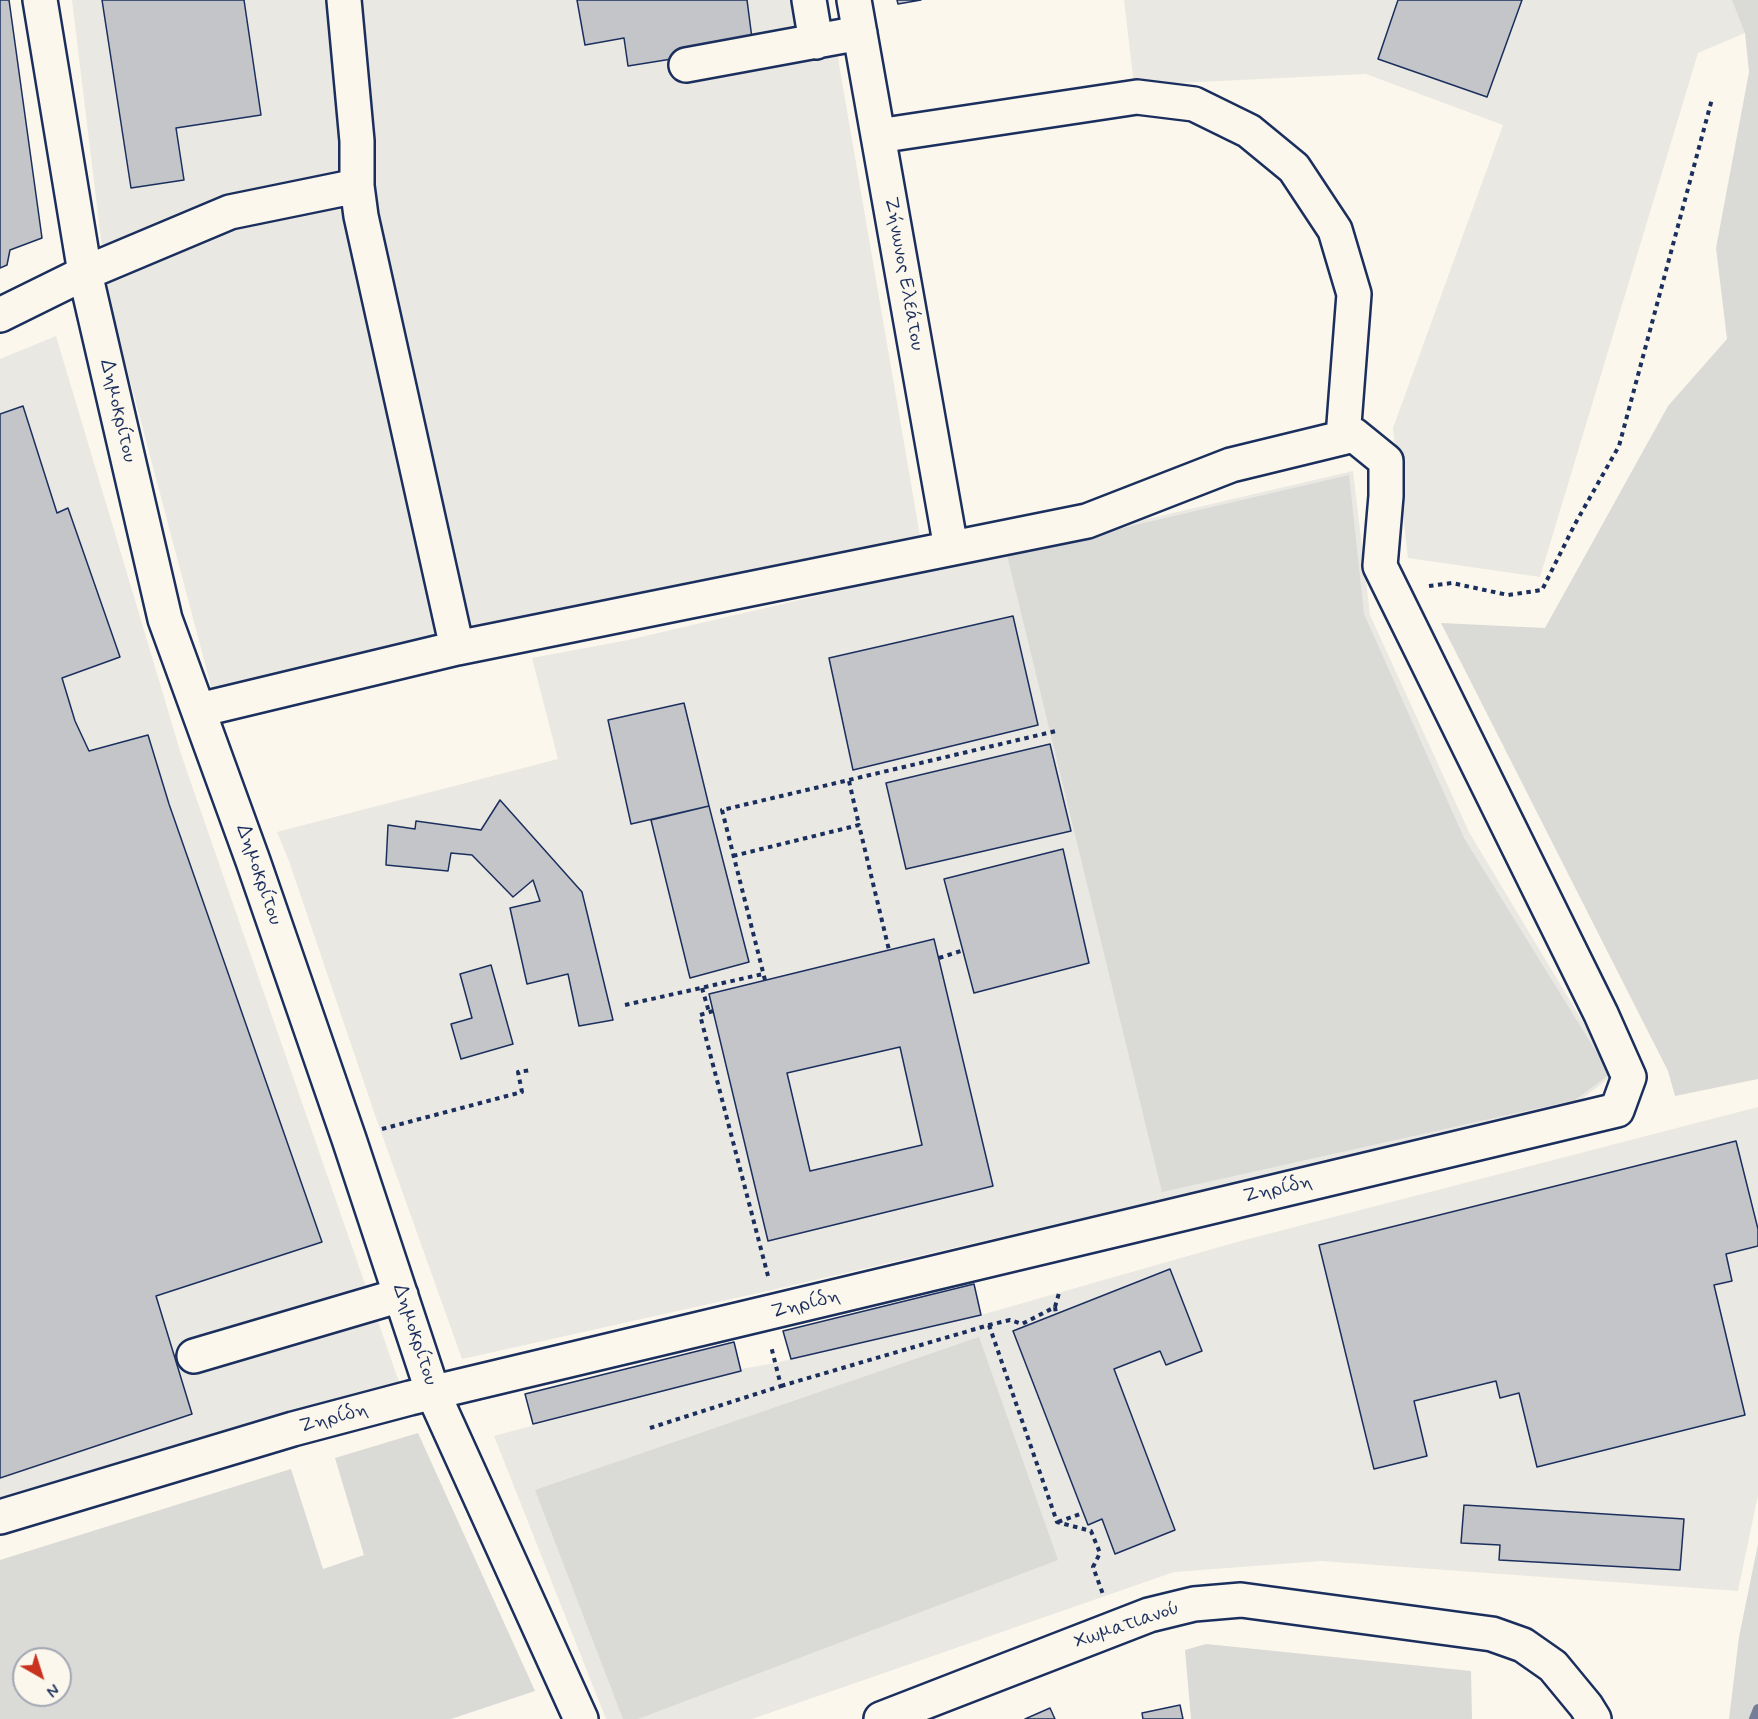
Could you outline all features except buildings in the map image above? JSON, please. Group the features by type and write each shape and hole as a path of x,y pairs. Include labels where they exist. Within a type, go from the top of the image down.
{"street":[{"name":"Δημοκρίτου","path":"40,0 85,273 165,619 349,1139 433,1393 581,1719"},
{"path":"344,0 357,141 357,186 361,216 457,648"},
{"path":"809,0 816,42"},
{"name":"Ζήνωνος Ελεάτου","path":"854,0 951,548"},
{"path":"687,66 860,33"},
{"path":"879,136 1137,97 1194,104 1250,131 1294,168 1335,230 1354,294 1343,437"},
{"path":"0,315 85,273 230,212 357,186"},
{"path":"199,710 457,648 1087,521 1231,465 1354,435 1386,461 1386,496 1380,566 1392,590"},
{"name":"Ζηρίδη","path":"0,1517 293,1429 433,1393 1617,1110 1629,1077 1625,1066 1392,590"},
{"path":"194,1356 401,1295"},
{"name":"Χωματιανού","path":"881,1719 924,1711 1149,1615 1194,1604 1242,1600 1492,1634 1523,1645 1553,1666 1594,1719"}],"path":[{"path":"1392,590 1452,583 1508,595 1542,590 1575,524 1619,446 1713,99"},
{"path":"765,980 722,810 1056,731"},
{"path":"849,781 889,950"},
{"path":"733,856 859,825"},
{"path":"939,958 964,950"},
{"path":"625,1005 763,974"},
{"path":"702,988 711,1012 700,1015 769,1279"},
{"path":"349,1139 522,1092 518,1072 531,1070"},
{"path":"1056,1314 1055,1307 1059,1293"},
{"path":"650,1428 781,1386 988,1325 1010,1320 1022,1324 1055,1307"},
{"path":"988,1325 1058,1522"},
{"path":"768,1337 781,1386"},
{"path":"1058,1522 1083,1513"},
{"path":"1058,1522 1090,1531 1100,1553 1093,1568 1104,1597"}],"shaded area":[{"path":"72,0 828,0 920,536 212,690 108,297"},
{"path":"1124,0 1758,0 1758,24 1745,33 1698,53 1540,577 1408,558 1393,428 1503,125 1366,74 1134,85"},
{"path":"1732,0 1758,0 1758,1079 1675,1096 1668,1071 1441,623 1545,628 1668,406 1727,339 1716,248 1749,72 1745,33"},
{"path":"56,336 181,754 399,1382 0,1501 0,359"},
{"path":"1353,471 1370,615 1469,832 1614,1074 1577,1103 772,1290 462,1359 277,832 558,759 532,658 628,640"},
{"path":"1349,475 1364,614 1464,838 1610,1074 1575,1100 1162,1192 1007,555"},
{"path":"1758,1107 1758,1495 1738,1591 1321,1561 1174,1572 752,1719 606,1719 494,1436 741,1369 981,1315 1237,1242"},
{"path":"979,1337 1058,1560 638,1719 623,1719 535,1490"},
{"path":"418,1433 535,1691 451,1719 0,1719 0,1560 291,1469 323,1569 364,1555 335,1458"},
{"path":"1758,1544 1758,1719 1729,1719 1739,1637"},
{"path":"1206,1644 1471,1671 1472,1719 1191,1719 1185,1650"}],"waterway":[{"path":"1754,1719 1758,1709"}]}
